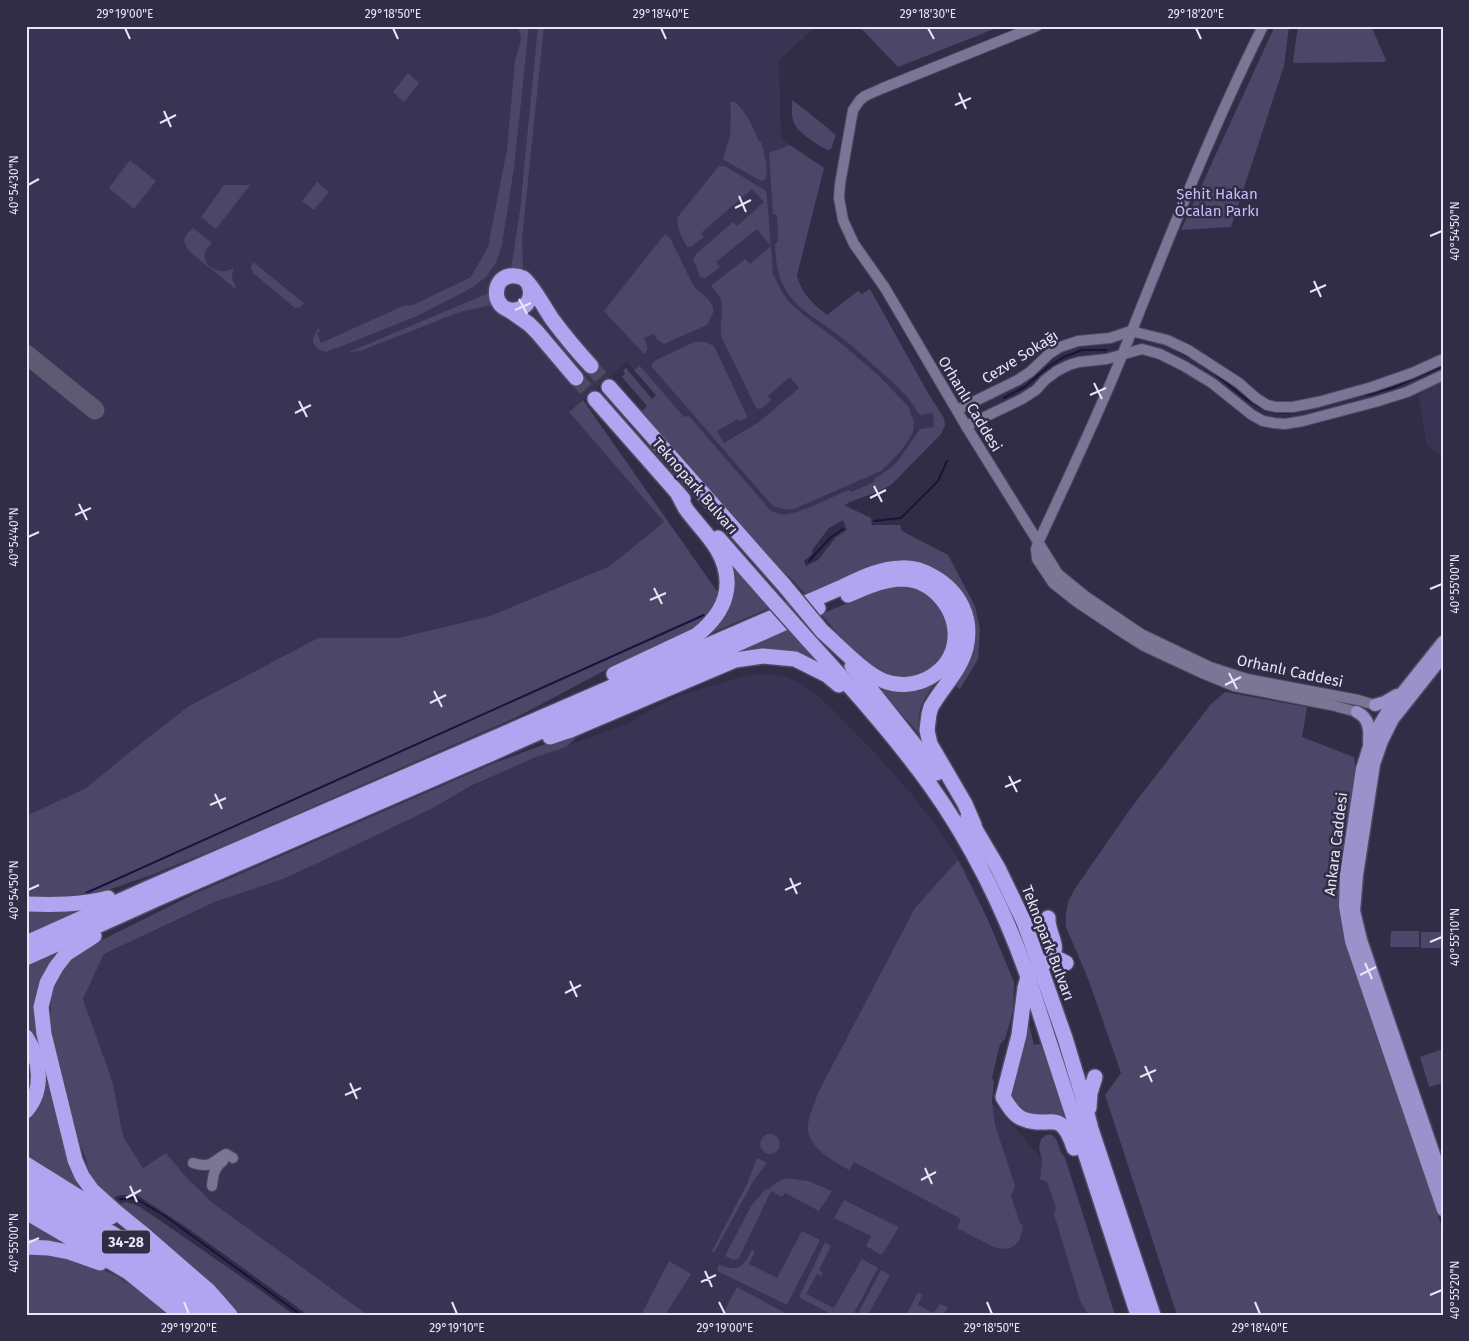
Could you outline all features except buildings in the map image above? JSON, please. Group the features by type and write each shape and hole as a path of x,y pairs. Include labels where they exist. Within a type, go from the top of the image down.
{"highway":[{"path":"576,378 529,324 502,306 497,299 496,291 501,280 511,276 522,277 551,318 591,366"},
{"path":"509,310 519,309 527,304 531,295 529,285"},
{"path":"26,943 156,892 488,756 814,610 884,582 902,579 924,584 943,600 951,616 955,631 953,647 945,664 933,675 910,685 892,684 874,676 822,631 783,584 609,387"},
{"name":"Teknopark Bulvarı","path":"595,399 768,596 853,689 930,785 967,842 1018,949 1137,1311"},
{"path":"475,745 581,690 697,635 709,626 717,616 727,590 724,566 717,550 705,532 686,510 677,492"},
{"path":"26,958 156,892 475,745 867,576 900,568 916,569 932,576 947,586 962,604 967,618 968,636 963,657 952,677 931,707 927,730 930,744 965,804 974,825"},
{"name":"Teknopark Bulvarı","path":"822,631 922,754 974,825 991,853 1007,886 1044,963 1091,1129 1153,1315"},
{"path":"488,756 568,731 735,660 763,656 794,660 828,675 889,733"},
{"path":"26,904 89,903 156,892"},
{"path":"156,892 66,954 47,983 41,1007 44,1034 75,1160 82,1176 92,1190 209,1291 230,1315"},
{"path":"1048,918 1055,951 1052,958 1028,977 1019,1035 1003,1097 1020,1118 1033,1121 1058,1122 1068,1131 1120,1284 1137,1311"},
{"path":"1044,963 1058,959 1066,963"},
{"path":"26,1037 30,1042 36,1061 39,1080 38,1093 26,1111"},
{"path":"1091,1129 1089,1104 1095,1078"},
{"path":"26,1164 160,1250"},
{"name":"34-28","path":"26,1181 131,1245 187,1287 217,1315"},
{"name":"34-28","path":"26,1195 156,1278 199,1315"},
{"path":"26,1212 128,1272 180,1314"},
{"path":"26,1247 48,1248 69,1252 106,1266 180,1314"}],"main road":[{"name":"Ankara Caddesi","path":"1443,642 1403,692 1386,720 1372,737 1362,769 1344,894 1351,941 1443,1210"},
{"name":"Ankara Caddesi","path":"1443,656 1403,705 1386,720 1374,764 1357,876 1354,911 1361,940 1443,1181"},
{"path":"1374,705 1385,702 1403,692"},
{"path":"1374,705 1381,707 1386,720"},
{"path":"1357,712 1386,720"},
{"path":"1357,712 1363,715 1367,721 1370,734 1369,745"}],"street":[{"name":"Orhanlı Caddesi","path":"1037,26 865,96 860,100 853,110 839,198 843,220 854,244 885,288 966,426 1038,543 1058,574 1069,584 1154,641 1210,667 1248,679 1358,700 1374,705"},
{"path":"1038,543 1123,354 1169,237 1241,70 1263,26"},
{"name":"Cezve Sokağı","path":"957,410 1018,380 1030,372 1048,354 1060,347 1078,341 1110,338 1131,331"},
{"path":"1131,331 1167,340 1188,350 1239,383 1256,398 1267,405 1276,407 1294,407 1372,387 1412,373 1443,359"},
{"path":"966,426 1022,399 1036,390 1057,371 1069,365 1106,359 1142,349 1160,354 1184,366 1206,380 1252,415 1264,421 1279,423 1303,421 1375,402 1407,392 1443,375"},
{"name":"Orhanlı Caddesi","path":"1038,543 1036,549 1037,559 1059,589 1152,650 1234,686 1357,712"},
{"path":"194,1163 200,1165 211,1164 226,1154 233,1158 225,1159 218,1164 212,1186"}],"shaded area":[{"path":"26,26 816,26 779,61 781,137 824,168 797,275 798,282 805,295 830,318 882,326 940,425 881,484 783,525 662,402 627,362 569,412 664,522 610,566 490,616 398,638 318,638 189,706 86,788 26,816"},
{"path":"1443,381 1443,457 1427,446 1418,396 1426,388"},
{"path":"774,674 800,683 830,707 909,791 937,827 963,866 1014,982 1013,1011 1005,1039 1000,1044 992,1078 994,1082 992,1102 1041,1158 1039,1145 1042,1137 1049,1134 1056,1139 1062,1155 1064,1155 1115,1315 368,1315 213,1203 187,1178 166,1153 143,1168 124,1138 113,1083 83,999 104,954 216,902 283,879 431,809 497,774 536,757 627,724 661,704 682,695 748,675"}],"green space":[{"path":"518,26 529,26 514,168 502,245 496,263 486,277 473,287 417,316 326,352 317,348 313,339 319,328 320,331 317,333 321,343 403,306 413,305 471,277 488,247 507,149 515,60 521,38"},
{"path":"538,26 544,26 522,238 523,270 511,270 520,210"},
{"path":"859,26 1002,26 898,67"},
{"name":"Şehit Hakan Öcalan Parkı","path":"1275,26 1289,26 1284,66 1231,227 1181,230"},
{"path":"1298,26 1371,26 1386,60 1384,62 1295,63 1293,62"},
{"path":"408,73 419,83 404,102 393,92"},
{"path":"792,100 836,135 831,149 828,150 820,146 797,128 793,119"},
{"path":"733,101 745,114 759,142 761,141 767,172 763,181 723,158 730,136 730,103"},
{"path":"790,145 824,168 797,275 801,287 812,302 827,315 858,291 862,294 870,289 944,418 945,425 941,434 892,484 844,505 871,518 872,525 900,525 902,531 948,555 975,606 980,629 978,659 960,689 953,684 966,604 861,571 805,594 790,577 779,570 641,412 647,406 622,377 625,374 623,370 626,368 652,399 656,395 634,370 640,366 684,417 689,416 770,510 780,514 788,514 805,509 849,490 852,492 874,482 874,479 897,462 920,429 934,427 933,413 920,415 908,398 891,381 846,341 796,303 785,289 776,262 775,245 778,241 777,215 773,214 769,153","holes":["843,520 847,530 836,537 818,560 806,566 804,561 812,554 812,550 829,528"]},
{"path":"130,160 156,181 134,209 109,188"},
{"path":"725,166 766,191 771,246 757,229 716,262 720,267 706,278 702,278 693,259 696,254 733,222 737,226 764,202 752,189 701,233 704,237 691,247 687,247 679,229 677,218 718,167"},
{"path":"317,182 329,192 314,210 302,201"},
{"path":"224,185 250,185 216,229 201,217"},
{"path":"193,228 212,243 206,250 205,256 208,265 223,271 233,268 232,279 237,290 190,252 184,240"},
{"path":"665,234 670,238 694,287 709,300 713,307 713,313 707,325 664,344 654,334 644,338 648,349 644,354 604,311"},
{"path":"771,246 773,274 788,301 877,374 908,406 914,422 913,432 908,441 881,471 794,509 779,508 771,504 651,366 654,361 694,342 705,342 714,346 747,416 747,418 740,421 738,419 717,431 724,443 759,422 799,388 790,377 768,396 771,400 762,408 758,409 755,406 722,338 722,305 712,288 712,285 745,259 750,264"},
{"path":"253,262 304,303 301,307 295,308 253,273 251,267"},
{"path":"491,292 495,304 460,312 360,351 349,352"},
{"path":"583,400 721,597 709,615 694,628 617,664 519,716 230,843 149,876 96,894 80,898 26,898 26,816 86,788 189,706 318,638 398,638 490,616 610,566 664,522 569,412"},
{"path":"729,567 735,569 769,608 696,640 712,628"},
{"path":"894,588 913,589 924,593 935,601 942,612 946,624 947,637 939,660 930,669 911,678 888,677 875,669 850,647 821,614 873,593"},
{"path":"785,626 818,663 723,658"},
{"path":"945,671 924,700 919,716 920,735 873,681 881,684"},
{"path":"1225,692 1307,707 1302,737 1354,757 1357,782 1348,835 1364,996 1443,1231 1443,1315 1177,1315 1105,1095 1121,1073 1089,981 1066,927 1066,914 1068,902 1074,890 1131,808 1211,704"},
{"path":"586,729 566,747 536,757 471,786 431,809 320,862 283,879 215,902 104,954 83,999 113,1083 124,1138 143,1168 166,1153 187,1178 213,1203 368,1315 308,1315 189,1229 137,1195 120,1195 111,1199 94,1183 87,1170 89,1169 80,1143 50,1021 52,993 60,976 73,959 92,945 194,894 492,764"},
{"path":"958,860 988,920 1014,982 1013,1011 1005,1039 1000,1044 992,1078 994,1082 992,1102 995,1125 1015,1186 1011,1196 1020,1223 1023,1225 1021,1237 1015,1245 1006,1249 994,1247 957,1228 961,1219 854,1162 849,1170 829,1158 816,1147 809,1134 808,1127 809,1118 818,1093 915,908"},
{"path":"86,910 26,936 26,911 60,912"},
{"path":"1391,931 1419,931 1419,947 1390,947"},
{"path":"1421,932 1443,932 1443,948 1421,948"},
{"path":"64,948 40,990 47,1070 52,1100 69,1160 93,1200 26,1159 26,1118 37,1046 26,1027 26,966"},
{"path":"1027,1017 1034,1045 1040,1044 1047,1060 1064,1114 1063,1117 1052,1113 1026,1113 1010,1099"},
{"path":"1443,1049 1443,1083 1429,1087 1420,1057"},
{"path":"766,1134 774,1134 780,1140 780,1148 774,1154 766,1154 760,1148 760,1140"},
{"path":"1047,1135 1052,1135 1056,1139 1062,1155 1064,1155 1115,1315 1088,1315 1080,1300 1054,1214 1056,1208 1047,1182 1040,1179 1042,1159 1039,1149 1041,1139"},
{"path":"757,1158 767,1163 754,1180 715,1251 712,1252 747,1184"},
{"path":"785,1178 808,1181 832,1191 819,1211 785,1193 782,1197 771,1191 739,1258 733,1260 725,1256 751,1206 766,1189 768,1190"},
{"path":"844,1200 899,1227 882,1255 866,1246 871,1236 834,1218"},
{"path":"125,1202 139,1206 294,1315 237,1315 118,1205"},
{"path":"26,1216 88,1255 26,1244"},
{"path":"802,1231 820,1240 787,1305 717,1271 719,1265 731,1268 739,1267 752,1250 755,1251 749,1264 777,1278"},
{"path":"825,1242 831,1246 819,1270 823,1273 821,1276 817,1274 806,1294 834,1308 862,1259 878,1268 853,1315 832,1315 799,1297"},
{"path":"26,1252 77,1259 115,1275 155,1302 170,1315 26,1315"},
{"path":"669,1261 691,1274 665,1315 641,1315"},
{"path":"881,1270 890,1275 868,1315 857,1315"},
{"path":"737,1287 789,1315 722,1315"},
{"path":"918,1292 922,1295 918,1305 933,1313 940,1304 948,1307 943,1315 906,1315"}],"waterway":[{"path":"1004,398 1026,386 1049,366 1064,357 1082,350 1106,350"},
{"path":"1176,350 1189,357"},
{"path":"1367,395 1392,388 1443,366"},
{"path":"1214,373 1244,398 1265,409 1290,413 1304,410"},
{"path":"874,521 901,518 938,481 947,461"},
{"path":"809,561 830,538 843,529"},
{"path":"86,893 704,615"},
{"path":"120,1199 135,1198 165,1216 301,1315"}],"taxiway":[{"path":"26,354 95,410"}],"tunnel":[{"path":"591,366 609,387"},
{"path":"576,378 595,399"}]}
